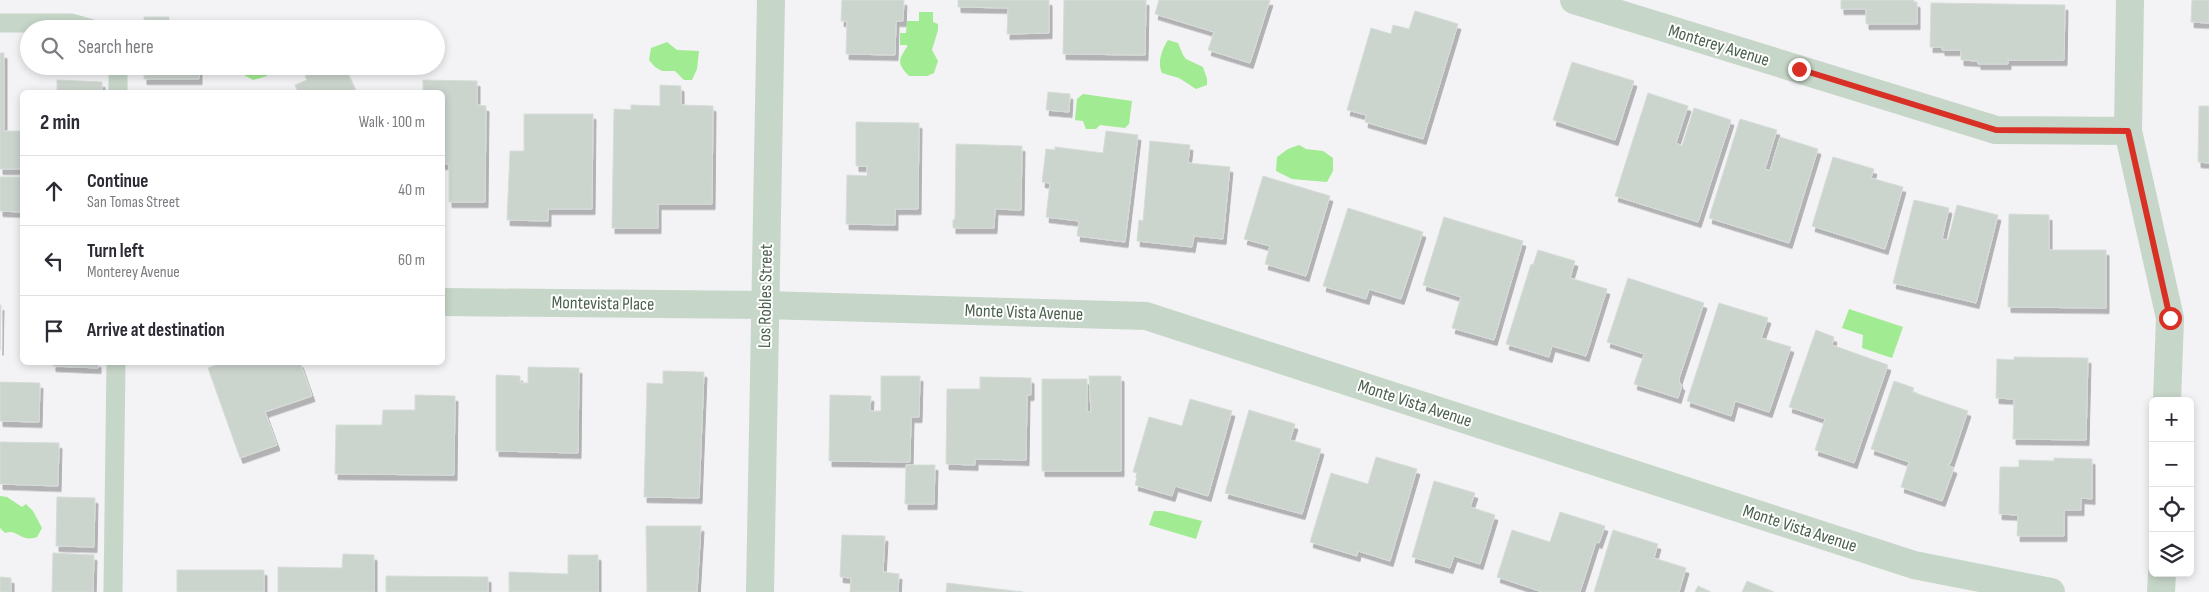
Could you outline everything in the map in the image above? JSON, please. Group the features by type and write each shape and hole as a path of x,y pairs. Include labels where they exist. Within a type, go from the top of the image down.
{"street":[{"name":"Los Robles Street","path":"760,592 771,0"},
{"name":"Monterey Avenue","path":"1574,0 1996,130 2128,131"},
{"path":"2130,0 2128,131 2170,318 2167,397"},
{"name":"Montevista Place","path":"445,302 764,305"},
{"name":"Monte Vista Avenue","path":"764,305 1146,316 1914,565 2051,592"},
{"path":"2161,592 2162,577"}],"lane":[{"path":"0,23 20,23"},
{"path":"118,75 118,90"},
{"path":"113,592 116,365"}],"shaded area":[{"path":"919,12 933,12 933,22 938,24 932,50 938,61 934,73 927,76 909,76 902,68 900,62 907,45 900,45 900,33 906,33 907,21 919,21"},
{"path":"1168,40 1178,43 1186,59 1203,67 1207,85 1196,89 1179,78 1162,73 1160,65 1161,56"},
{"path":"667,42 677,50 699,51 697,69 692,80 684,80 675,71 662,71 649,60 651,48"},
{"path":"244,75 268,75 267,76 253,80"},
{"path":"1083,94 1132,101 1129,124 1125,128 1100,125 1096,129 1086,129 1083,121 1075,120 1077,99"},
{"path":"1299,145 1306,149 1323,151 1333,158 1333,171 1327,182 1292,179 1276,171 1277,157 1288,149"},
{"path":"1849,309 1903,327 1892,358 1862,348 1863,335 1842,328"},
{"path":"0,496 7,497 22,507 26,504 33,511 42,528 37,537 27,538 13,532 5,533 0,528"},
{"path":"1154,511 1163,511 1202,521 1196,539 1149,525"}],"building":[{"path":"842,0 904,0 903,21 896,21 895,55 846,54 847,21 841,21"},
{"path":"958,0 1049,0 1049,33 1007,34 1008,8 958,7"},
{"path":"1064,0 1146,0 1145,55 1063,54"},
{"path":"1159,0 1270,0 1250,63 1208,50 1214,32 1155,14"},
{"path":"1841,0 1914,0 1914,2 1917,2 1917,24 1866,24 1866,9 1841,9"},
{"path":"2192,0 2209,0 2209,23 2191,22"},
{"path":"1931,3 2065,5 2064,60 2008,60 2008,64 1978,64 1978,61 1961,60 1961,50 1942,50 1942,47 1930,47"},
{"path":"1415,11 1458,24 1423,139 1365,122 1366,115 1347,110 1371,28 1391,34 1393,25 1409,29"},
{"path":"144,17 169,17 169,20 144,20"},
{"path":"0,53 4,53 4,131 20,131 20,169 0,169"},
{"path":"1572,62 1634,81 1615,140 1553,120"},
{"path":"144,75 199,75 199,79 144,79"},
{"path":"348,75 355,90 297,90 295,85 307,80 305,76"},
{"path":"57,80 102,82 102,90 57,90"},
{"path":"423,80 477,81 477,105 486,106 485,202 449,202 449,164 445,164 445,90 423,90"},
{"path":"660,85 681,86 681,105 713,106 712,204 658,204 658,228 612,228 614,109 631,110 631,105 660,106"},
{"path":"1048,92 1070,94 1069,112 1046,110"},
{"path":"1648,93 1688,106 1676,143 1682,146 1694,108 1731,120 1698,222 1615,196"},
{"path":"2199,106 2209,106 2209,163 2198,162"},
{"path":"524,114 593,114 592,209 548,209 548,221 507,220 510,151 524,151"},
{"path":"1740,119 1777,130 1765,169 1770,171 1780,137 1818,149 1789,243 1709,218"},
{"path":"856,122 919,123 918,209 895,209 895,225 846,224 847,175 867,176 867,166 856,166"},
{"path":"1106,131 1138,135 1125,242 1077,236 1079,221 1046,217 1050,183 1042,182 1046,149 1055,150 1055,147 1103,153"},
{"path":"1150,141 1190,145 1188,163 1230,167 1223,239 1194,236 1192,247 1137,241 1139,220 1143,221"},
{"path":"956,144 1022,146 1021,210 995,209 994,228 953,228 953,220 955,219"},
{"path":"1833,157 1874,169 1871,178 1903,187 1885,249 1812,226"},
{"path":"1263,176 1330,196 1306,276 1265,264 1270,246 1244,239"},
{"path":"0,177 20,177 20,212 0,211"},
{"path":"1914,200 1949,208 1942,239 1948,240 1957,205 1998,215 1976,303 1893,283"},
{"path":"1348,208 1423,232 1401,299 1369,289 1366,299 1323,286"},
{"path":"2009,214 2049,215 2049,250 2106,250 2106,308 2008,307"},
{"path":"1444,217 1523,241 1494,340 1452,328 1461,297 1423,285"},
{"path":"1538,250 1575,261 1570,278 1607,289 1586,356 1552,346 1549,357 1506,344 1531,264 1533,265"},
{"path":"1628,278 1704,303 1679,379 1682,385 1678,398 1634,384 1644,354 1607,342"},
{"path":"1719,303 1768,318 1761,338 1791,347 1769,412 1735,401 1731,416 1687,401"},
{"path":"0,305 1,305 0,350"},
{"path":"1816,330 1834,337 1832,345 1888,365 1854,463 1815,450 1825,419 1789,407"},
{"path":"2014,357 2088,358 2086,440 2013,439 2014,399 1996,398 1997,359 2014,360"},
{"path":"98,365 98,368 53,366"},
{"path":"216,365 301,365 312,396 265,412 277,445 240,458 208,368"},
{"path":"528,367 579,368 578,453 496,451 496,375 520,376 520,383 528,383"},
{"path":"663,371 704,372 699,498 644,497 647,383 663,384"},
{"path":"881,376 920,376 919,417 911,417 910,462 829,461 830,395 871,396 870,411 881,411"},
{"path":"1089,376 1121,376 1121,471 1042,471 1042,379 1087,379 1087,412 1091,412"},
{"path":"980,377 1031,378 1031,395 1027,395 1026,460 975,459 975,465 946,464 947,389 980,389"},
{"path":"1894,381 1914,388 1912,392 1968,411 1950,464 1947,464 1954,468 1942,501 1901,487 1909,462 1871,449"},
{"path":"0,382 40,383 39,422 0,421"},
{"path":"415,395 455,396 454,475 335,474 336,425 382,425 383,410 415,410"},
{"path":"1190,399 1232,411 1208,496 1175,486 1172,496 1135,485 1138,473 1133,472 1149,417 1182,426"},
{"path":"1249,410 1295,424 1290,440 1321,449 1302,514 1225,493"},
{"path":"0,442 59,443 58,486 0,484"},
{"path":"1376,457 1417,469 1390,561 1358,551 1357,556 1310,542 1331,473 1368,484"},
{"path":"2054,458 2092,459 2092,499 2081,498 2081,510 2064,510 2064,536 2017,536 2018,515 1999,514 2000,467 2019,467 2019,460 2054,461"},
{"path":"906,465 935,465 934,504 905,504"},
{"path":"1434,481 1475,493 1470,507 1495,515 1480,564 1454,556 1450,568 1412,557"},
{"path":"57,497 95,498 94,547 56,546"},
{"path":"1560,512 1605,526 1599,543 1596,542 1580,592 1542,592 1497,577 1512,530 1550,542"},
{"path":"646,526 701,526 697,592 647,592"},
{"path":"1613,530 1658,544 1654,558 1686,568 1679,592 1594,592"},
{"path":"842,535 885,536 883,572 899,574 898,592 850,592 851,578 840,577"},
{"path":"53,553 94,555 93,592 52,592"},
{"path":"343,554 374,555 374,592 278,592 278,567 342,568"},
{"path":"568,555 598,555 598,592 509,592 509,572 568,574"},
{"path":"177,570 264,570 264,592 177,592"},
{"path":"386,576 488,577 488,592 386,592"},
{"path":"0,577 11,578 11,592 0,592"},
{"path":"1747,581 1774,592 1742,592"},
{"path":"947,583 1023,592 946,592"},
{"path":"1698,586 1711,592 1695,592"}],"route":[{"path":"1799,69 1996,130 2128,131 2170,318"}]}
